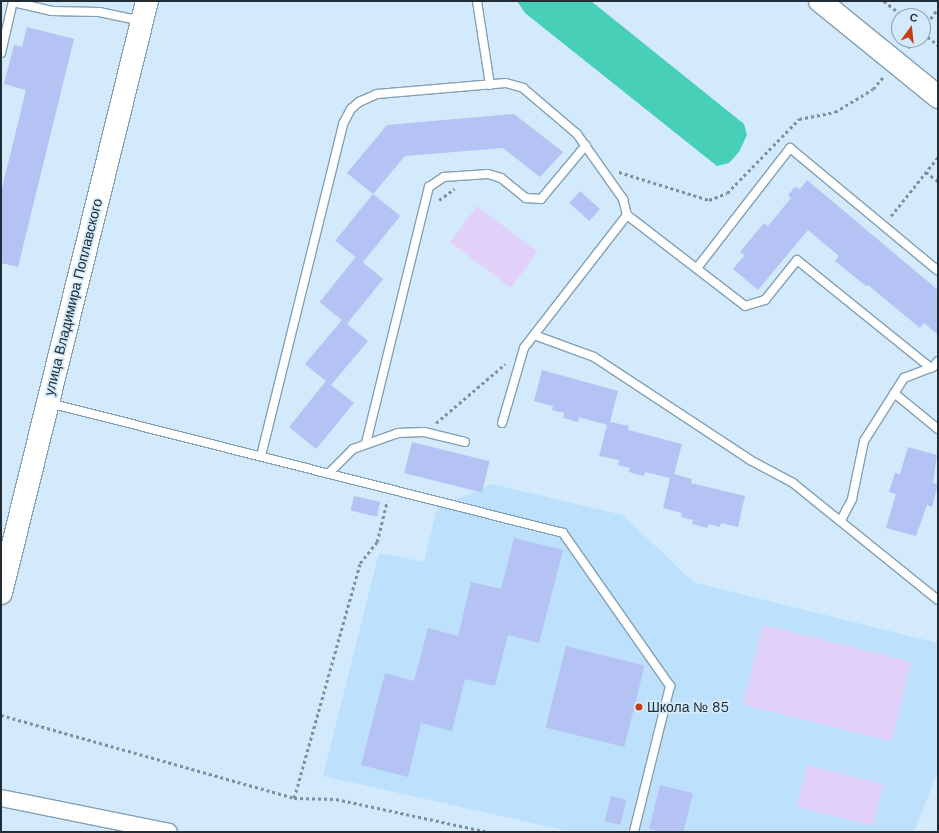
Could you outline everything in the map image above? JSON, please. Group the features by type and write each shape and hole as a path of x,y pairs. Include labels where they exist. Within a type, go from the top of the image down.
{"street":[{"path":"820,1 896,63 935,89"},
{"name":"улица Владимира Поплавского","path":"1,593 144,11"},
{"path":"1,798 169,832"}],"lane":[{"path":"477,1 490,84"},
{"path":"1,53 13,2 52,11 144,11"},
{"path":"261,456 346,117 358,102 377,94 490,84 515,85 532,93 572,129 586,145 622,199 627,215 745,306 765,300 797,260 932,368"},
{"path":"366,444 423,205 429,187 438,179 465,175 494,175 526,198 536,200 545,197 586,145"},
{"path":"697,268 790,148 938,271"},
{"path":"502,423 524,348 627,215"},
{"path":"534,335 594,357 750,460 793,482 938,600"},
{"path":"841,520 852,499 864,441 904,378 932,368 938,361"},
{"path":"894,393 938,429"},
{"path":"47,402 563,533 670,686 634,832"},
{"path":"329,473 346,454 366,444 398,433 424,432 465,442"}],"path":[{"path":"884,1 893,8"},
{"path":"931,18 938,9"},
{"path":"601,166 709,200 727,193 798,119 835,112 873,89 908,48"},
{"path":"884,226 938,157"},
{"path":"926,172 938,181"},
{"path":"423,205 446,196 465,175"},
{"path":"424,432 524,348"},
{"path":"294,798 360,563 377,542 389,490"},
{"path":"1,715 294,798 336,799 488,832"}],"shaded area":[{"path":"517,1 591,1 744,124 747,135 739,152 729,163 717,166 525,13"},
{"path":"477,206 538,252 511,288 450,242"},
{"name":"Школа № 85","path":"492,484 623,515 693,582 938,643 938,771 914,832 572,832 323,776 379,553 424,562 437,508"},
{"path":"763,625 911,662 892,742 743,705"},
{"path":"807,765 884,784 873,826 797,807"}],"building":[{"path":"27,27 74,39 18,267 1,263 1,192 26,90 4,84 14,45 22,47"},
{"path":"514,114 563,152 540,177 503,148 405,156 373,194 347,173 387,125"},
{"path":"807,180 938,290 938,335 924,323 920,328 868,285 866,286 835,261 839,256 808,230 758,290 733,269 745,255 740,252 764,223 768,226 791,198 788,195 795,187 800,189"},
{"path":"580,191 600,209 589,221 569,203"},
{"path":"373,194 400,216 362,263 335,241"},
{"path":"356,257 383,279 347,324 319,302"},
{"path":"342,320 368,341 331,385 354,403 316,449 289,427 326,381 305,364"},
{"path":"542,370 618,391 610,422 629,426 628,430 682,444 674,474 692,479 691,483 745,496 738,527 721,523 720,527 709,524 707,528 692,524 693,520 681,517 682,513 663,508 670,478 645,472 644,476 629,472 630,468 618,465 619,460 599,456 607,425 579,417 578,422 563,418 564,413 552,410 553,406 534,401"},
{"path":"412,442 490,461 482,492 404,473"},
{"path":"908,447 937,455 933,483 938,484 932,507 927,505 916,536 886,528 896,494 889,492 895,473 900,474"},
{"path":"354,496 380,502 377,517 351,511"},
{"path":"514,538 563,550 539,643 508,635 495,686 465,679 452,731 421,723 408,777 361,765 385,673 414,681 428,628 458,636 471,582 501,589"},
{"path":"566,646 645,666 624,747 546,728"},
{"path":"660,785 693,793 683,832 662,832 649,829"},
{"path":"611,796 627,800 620,825 605,821"}],"place":[{"name":"Школа № 85","path":"639,707"}]}
